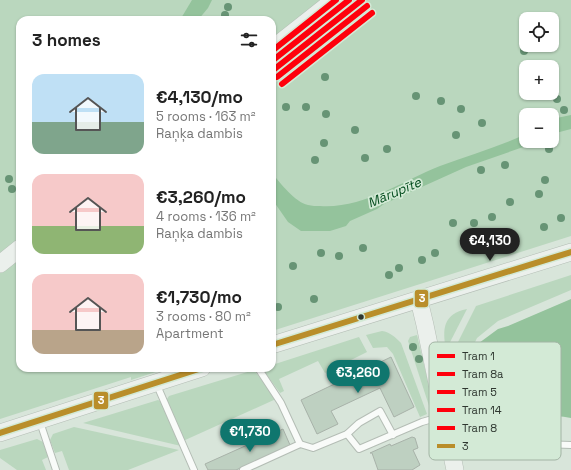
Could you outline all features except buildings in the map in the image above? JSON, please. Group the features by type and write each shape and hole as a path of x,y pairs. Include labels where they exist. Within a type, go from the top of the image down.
{"main road":[{"path":"276,46 334,0"},
{"path":"0,264 16,251"},
{"path":"276,344 571,252"},
{"path":"419,300 429,345"},
{"path":"0,433 190,372"},
{"path":"454,460 455,470"}],"lane":[{"path":"261,372 281,403 300,444"},
{"path":"156,383 193,468 186,470"},
{"path":"243,470 300,444 313,448 347,434 359,423 380,411 393,435"},
{"path":"347,434 359,449 429,420"},
{"path":"39,421 56,470"},
{"path":"561,445 571,445"}],"shaded area":[{"path":"0,0 571,0 571,236 276,330 276,16 16,16 16,372 156,372 131,380 131,377 0,419"},
{"path":"571,275 571,290 498,321 477,338 475,342 458,342 476,306"},
{"path":"467,309 450,342 445,342 444,335 446,324 453,315 459,311"},
{"path":"382,331 390,334 401,343 427,414 420,417 393,354 387,347 373,348 366,335"},
{"path":"417,335 429,386 429,406 408,341 410,337"},
{"path":"359,337 367,352 325,373 318,361 279,379 284,391 280,393 265,372 276,372 276,364"},
{"path":"247,372 256,372 276,399 183,441 166,402 169,396"},
{"path":"158,400 162,402 181,446 83,423"},
{"path":"74,427 179,450 128,470 69,470 62,451 55,453 50,440 53,434"},
{"path":"37,439 43,442 48,457 42,460 46,470 17,470 0,458 0,450"}],"water":[{"path":"192,0 212,0 201,16 182,16"},
{"path":"571,115 571,129 559,132 559,118"},
{"name":"Mārupīte","path":"519,137 519,148 520,148 466,167 384,204 377,209 350,221 346,226 330,231 301,231 288,222 276,205 276,178 288,192 303,203 314,206 336,206 367,199 440,166"},
{"path":"571,299 571,418 561,416 561,342 480,342 498,329"}],"tram line":[{"name":"8","path":"276,48 336,0"},
{"name":"5","path":"276,58 349,0"},
{"name":"1","path":"276,68 362,0"},
{"name":"8a","path":"277,77 367,6"},
{"name":"14","path":"282,84 372,13"}],"transit line":[{"name":"3","path":"276,344 571,252"},
{"name":"3","path":"0,433 190,372"}]}
